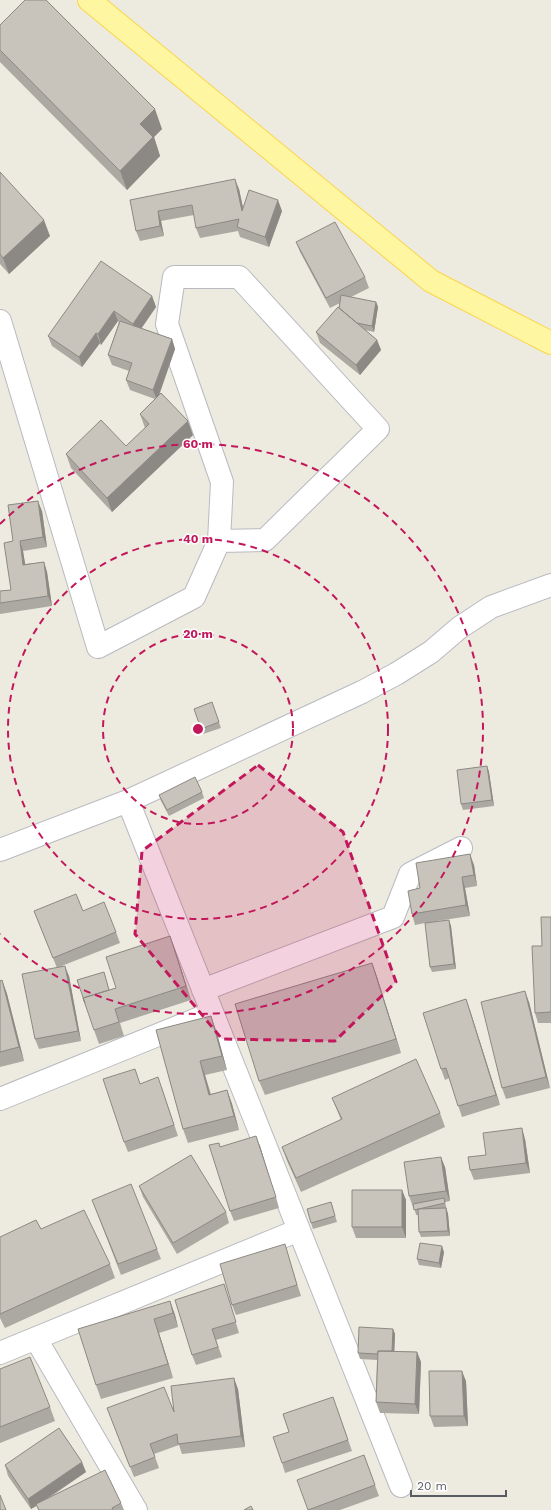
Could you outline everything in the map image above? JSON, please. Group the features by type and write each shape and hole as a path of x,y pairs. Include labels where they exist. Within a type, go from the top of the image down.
{"main road":[{"path":"89,0 431,281 551,343"}],"street":[{"path":"0,320 98,647 194,597 220,541 222,482 167,324 174,277 240,277 378,429 264,540 220,541"},
{"path":"0,850 128,801 369,688 396,674 431,652 459,628 491,607 551,585"},
{"path":"128,801 401,1486"},
{"path":"203,990 393,917 410,874 461,848"},
{"path":"0,1099 212,1013"},
{"path":"0,1353 299,1230"},
{"path":"36,1338 136,1510"}],"highlighted area":[{"path":"258,765 343,832 396,982 335,1041 222,1039 135,934 142,851"}],"building":[{"path":"25,0 46,0 155,109 140,124 153,137 120,171 0,50 0,25"},
{"path":"0,172 44,220 3,258 0,254"},
{"path":"235,179 242,211 249,190 278,200 265,237 237,227 239,219 196,228 192,205 158,211 160,226 136,231 130,200"},
{"path":"335,222 365,277 326,298 296,242"},
{"path":"101,261 152,296 133,324 114,311 79,357 48,336"},
{"path":"341,295 376,302 372,326 357,323 339,308"},
{"path":"338,307 377,340 356,365 316,332"},
{"path":"120,321 172,339 153,390 126,380 132,363 108,355"},
{"path":"161,393 188,421 107,498 66,454 101,420 126,446 149,424 140,414"},
{"path":"38,501 43,537 20,541 23,565 44,562 48,596 0,603 0,591 11,590 4,543 13,541 8,505"},
{"path":"212,702 219,722 201,729 194,709"},
{"path":"487,766 492,800 461,804 457,770"},
{"path":"195,777 202,792 167,810 159,795"},
{"path":"470,854 474,875 462,877 466,905 412,914 408,891 420,888 416,863"},
{"path":"76,894 83,911 104,902 116,932 53,958 34,911"},
{"path":"541,917 551,917 551,1012 535,1013 532,946 542,946"},
{"path":"449,920 454,964 430,967 425,923"},
{"path":"170,936 186,986 115,1009 119,1022 94,1030 83,998 116,988 106,957"},
{"path":"372,963 396,1039 259,1081 235,1004"},
{"path":"65,966 78,1031 35,1039 22,974"},
{"path":"104,972 109,990 83,998 77,980"},
{"path":"2,980 19,1047 0,1052 0,981"},
{"path":"525,991 546,1077 502,1088 481,1002"},
{"path":"466,999 496,1095 458,1106 446,1068 441,1069 423,1013"},
{"path":"211,1016 222,1056 200,1061 209,1095 227,1090 234,1116 183,1129 156,1030"},
{"path":"416,1059 440,1113 296,1178 282,1147 342,1119 332,1098"},
{"path":"135,1069 140,1084 158,1077 174,1125 124,1142 103,1079"},
{"path":"522,1128 526,1163 470,1170 468,1157 486,1155 483,1133"},
{"path":"256,1136 276,1197 230,1211 209,1145 219,1143 220,1147"},
{"path":"191,1155 226,1212 173,1243 139,1186"},
{"path":"441,1157 446,1191 409,1196 404,1162"},
{"path":"131,1184 157,1249 118,1264 92,1200"},
{"path":"352,1190 402,1190 402,1227 352,1227"},
{"path":"444,1198 445,1203 414,1210 413,1204"},
{"path":"331,1202 335,1216 311,1223 307,1209"},
{"path":"446,1208 448,1231 419,1232 418,1209"},
{"path":"84,1210 110,1264 0,1314 0,1237 36,1220 41,1229"},
{"path":"420,1243 442,1246 439,1263 417,1259"},
{"path":"285,1244 297,1285 232,1305 220,1264"},
{"path":"224,1284 236,1322 212,1329 218,1347 192,1355 175,1300"},
{"path":"170,1301 173,1313 154,1319 168,1364 96,1385 78,1329"},
{"path":"359,1327 393,1329 392,1351 378,1351 377,1354 358,1353"},
{"path":"378,1351 417,1352 415,1404 376,1402"},
{"path":"30,1357 50,1407 0,1427 0,1369"},
{"path":"429,1371 462,1371 464,1416 430,1416"},
{"path":"234,1378 241,1436 178,1444 177,1434 150,1444 155,1457 130,1467 107,1408 164,1387 174,1412 171,1386"},
{"path":"333,1397 348,1440 282,1463 273,1437 289,1432 283,1414"},
{"path":"59,1428 82,1462 28,1499 5,1465"},
{"path":"364,1455 375,1485 308,1510 297,1480"},
{"path":"105,1470 121,1503 112,1508 113,1510 39,1510 36,1504"},
{"path":"0,1495 6,1510 0,1510"},
{"path":"251,1506 253,1510 244,1510"}]}
